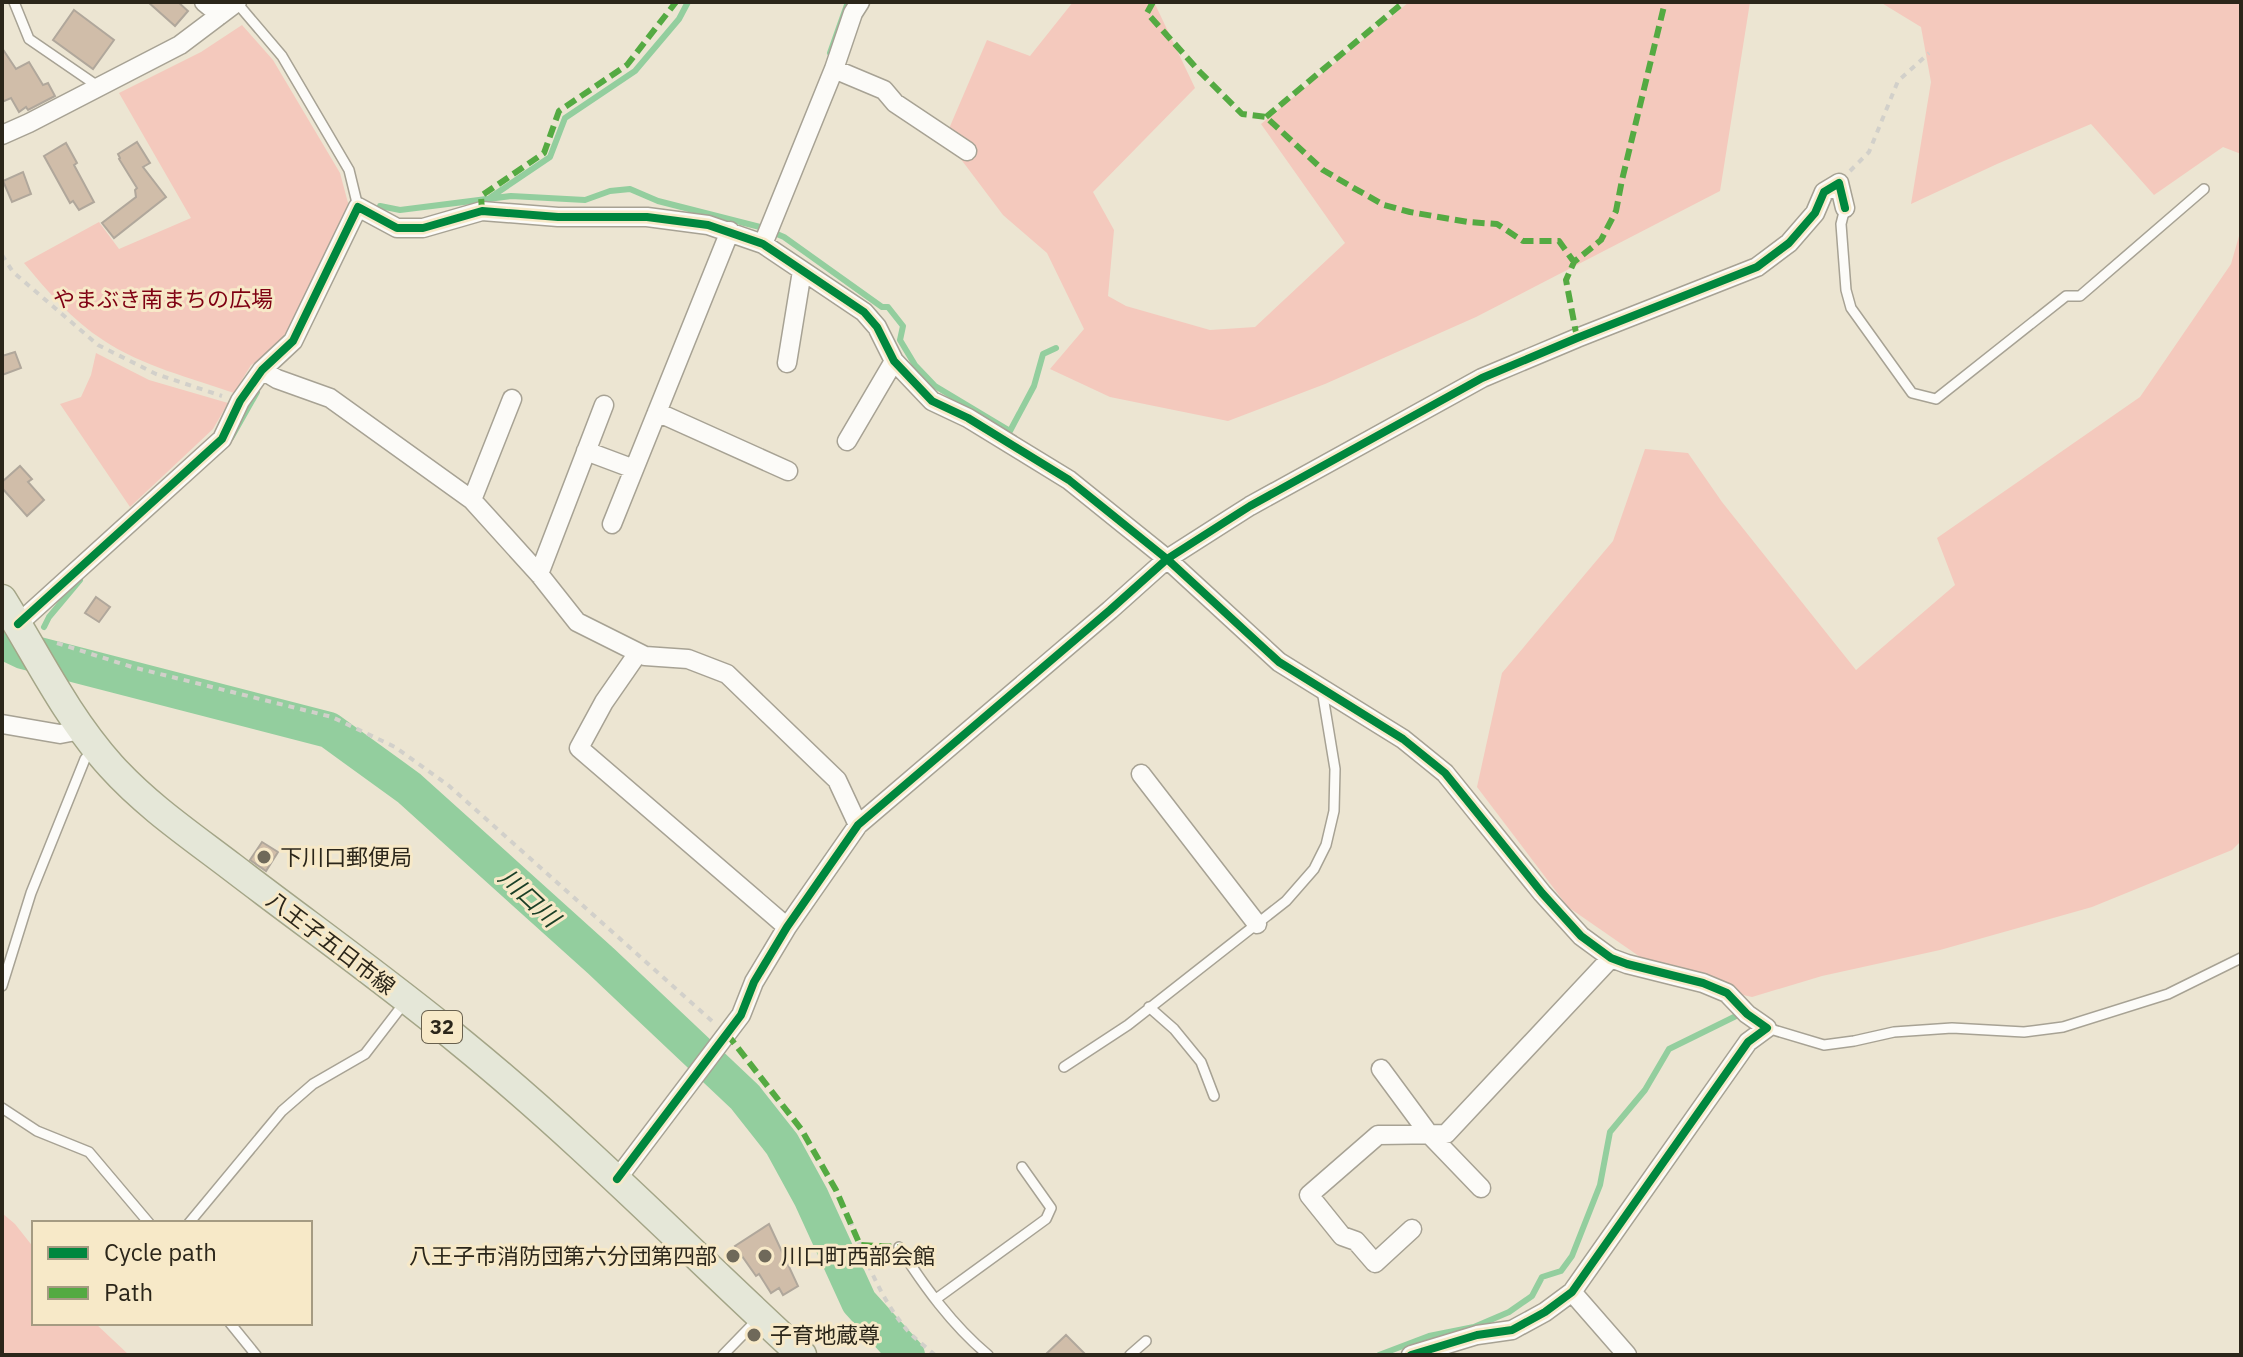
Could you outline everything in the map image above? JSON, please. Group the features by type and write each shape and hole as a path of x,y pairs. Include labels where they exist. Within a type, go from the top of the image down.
{"main road":[{"name":"八王子五日市線","path":"2,599 82,730 123,778 164,815 407,1000 519,1090 802,1355"}],"street":[{"path":"204,2 220,15"},
{"path":"2,135 180,45 237,2"},
{"path":"764,244 834,69 853,13 860,2"},
{"path":"834,69 884,90 895,103 967,151"},
{"path":"617,1179 741,1015 754,982 787,927 858,825 1167,559 1250,506 1482,378 1757,267 1789,243 1815,213 1824,192 1839,183 1845,208"},
{"path":"18,624 222,439 240,401 262,370 293,341 358,207 397,228 423,228 482,211 558,217 647,217 708,225 764,244 864,312 877,327 894,361 932,401 968,418 1069,480 1167,559 1279,662 1403,739 1445,773 1581,936 1611,958 1703,983 1727,993 1747,1014 1767,1028 1748,1042 1572,1292 1545,1312 1512,1330 1477,1335 1411,1355"},
{"path":"612,524 730,231"},
{"path":"787,363 802,271"},
{"path":"847,441 894,361"},
{"path":"262,370 277,379 330,398 472,500 539,574 577,622 645,656 688,659 727,674 837,780 858,825"},
{"path":"472,500 512,399"},
{"path":"539,574 604,405"},
{"path":"657,412 788,471"},
{"path":"586,451 634,469"},
{"path":"638,653 604,702 579,748 787,927"},
{"path":"2,724 60,734 82,730"},
{"path":"1141,774 1257,924"},
{"path":"1412,1229 1375,1263 1356,1241 1342,1236 1309,1195 1378,1135 1446,1134 1611,958"},
{"path":"1381,1069 1429,1134 1481,1188"},
{"path":"1572,1292 1627,1355"}],"lane":[{"path":"14,2 29,39 99,87"},
{"path":"237,2 282,56 342,157 349,170 358,207"},
{"path":"1845,208 1841,224 1846,290 1851,308 1912,393 1936,399 2066,296 2080,296 2204,189"},
{"path":"1064,1067 1128,1025 1257,924 1286,901 1314,869 1326,845 1334,811 1335,769 1322,690"},
{"path":"2,986 31,893 85,759 82,730"},
{"path":"1767,1028 1824,1045 1894,1032 1952,1028 2024,1032 2063,1027 2168,994 2241,958"},
{"path":"191,1221 282,1111 313,1084 365,1054 407,1000"},
{"path":"1149,1007 1174,1029 1201,1062 1214,1096"},
{"path":"2,1108 37,1131 89,1152 147,1221"},
{"path":"936,1299 1046,1219 1051,1208 1022,1167"},
{"path":"899,1247 919,1278 967,1338 988,1355"},
{"path":"723,1355 761,1317"},
{"path":"232,1325 256,1355"},
{"path":"1130,1355 1146,1341"}],"path":[{"path":"1839,183 1869,152 1898,81 1929,53"},
{"path":"2,255 13,272 98,345 156,374 240,401"},
{"path":"18,624 59,644 132,667 332,717 395,747 448,785 727,1034"},
{"path":"850,1220 869,1270 891,1308 908,1332 935,1355"}],"green space":[{"path":"1073,2 1154,2 1195,88 1093,192 1114,230 1108,296 1126,306 1210,330 1255,327 1345,243 1261,124 1409,2 1750,2 1720,191 1476,317 1325,384 1228,421 1110,397 1050,369 1084,329 1047,253 1003,215 945,138 987,40 1030,56"},
{"path":"1880,2 2241,2 2241,154 2223,147 2154,195 2091,124 1911,204 1931,82 1921,27"},
{"name":"やまぶき南まちの広場","path":"242,25 273,60 340,173 351,214 288,342 251,365 234,393 150,364 103,340 51,295 24,263 99,222 119,249 191,218 119,93 201,52"},
{"path":"2241,229 2241,841 2232,850 2092,907 1940,950 1822,976 1752,997 1672,979 1568,907 1477,787 1502,673 1613,541 1645,449 1688,453 1722,502 1856,670 1955,585 1937,538 2140,397 2231,264"},
{"path":"96,353 149,380 228,403 213,429 130,507 60,404 81,397"},
{"path":"2,1213 32,1245 32,1325 97,1325 129,1355 2,1355"}],"building":[{"path":"148,2 178,2 188,11 175,26"},
{"path":"74,10 114,40 93,69 53,40"},
{"path":"2,48 16,69 29,62 43,85 48,83 55,96 19,112 11,98 2,102"},
{"path":"137,142 150,163 143,167 166,197 114,238 102,223 136,197 137,188 118,154"},
{"path":"66,143 94,202 79,210 73,201 70,203 44,156"},
{"path":"23,172 31,194 12,202 3,181"},
{"path":"15,352 21,368 2,375 2,356"},
{"path":"20,466 32,479 28,482 44,500 27,516 2,488 2,482"},
{"path":"96,597 110,607 99,622 85,613"},
{"name":"下川口郵便局","path":"262,842 278,852 266,871 250,860"},
{"name":"川口町西部会館","path":"769,1224 798,1286 783,1295 779,1288 771,1293 735,1246"},
{"path":"1066,1335 1086,1355 1045,1355"}],"waterway":[{"path":"491,197 550,157 565,118 635,71 679,19 688,2"},
{"path":"830,53 848,2"},
{"path":"380,206 400,210 511,196 585,200 610,191 630,189 658,201 760,227 784,237 882,307 888,307 903,326 900,340 915,365 935,386 1010,431 1034,386 1043,354 1056,348"},
{"path":"231,438 257,392"},
{"path":"44,627 80,580"},
{"name":"川口川","path":"2,641 23,651 329,730 409,788 601,961 745,1097 782,1144 811,1197 859,1302 907,1355"},
{"path":"1379,1355 1429,1336 1474,1327 1509,1312 1532,1296 1542,1277 1561,1271 1572,1256 1600,1185 1610,1132 1645,1090 1669,1049 1736,1016"}],"marked path":[{"path":"482,211 481,196 544,153 559,111 627,65 676,2"},
{"path":"1153,2 1147,13 1242,114 1266,117 1323,170 1384,205 1468,222 1497,224 1523,241 1559,241 1574,262"},
{"path":"1266,117 1404,2"},
{"path":"1577,338 1566,280 1574,262 1601,240 1616,211 1665,2"},
{"path":"727,1034 801,1129 836,1190 860,1245 899,1247"}],"cycle path":[{"path":"617,1179 741,1015 754,982 787,927 858,825 1167,559 1250,506 1482,378 1757,267 1789,243 1815,213 1824,192 1839,183 1845,208"},
{"path":"18,624 222,439 240,401 262,370 293,341 358,207 397,228 423,228 482,211 558,217 647,217 708,225 763,244 864,312 877,327 894,361 932,401 968,418 1069,480 1167,559 1279,662 1403,739 1445,773 1581,936 1611,958 1703,983 1727,993 1747,1014 1767,1028 1748,1042 1572,1292 1545,1312 1512,1330 1477,1335 1411,1355"}],"place":[{"name":"下川口郵便局","path":"264,857"},
{"name":"八王子市消防団第六分団第四部","path":"733,1256"},
{"name":"川口町西部会館","path":"765,1256"},
{"name":"子育地蔵尊","path":"754,1335"}]}
